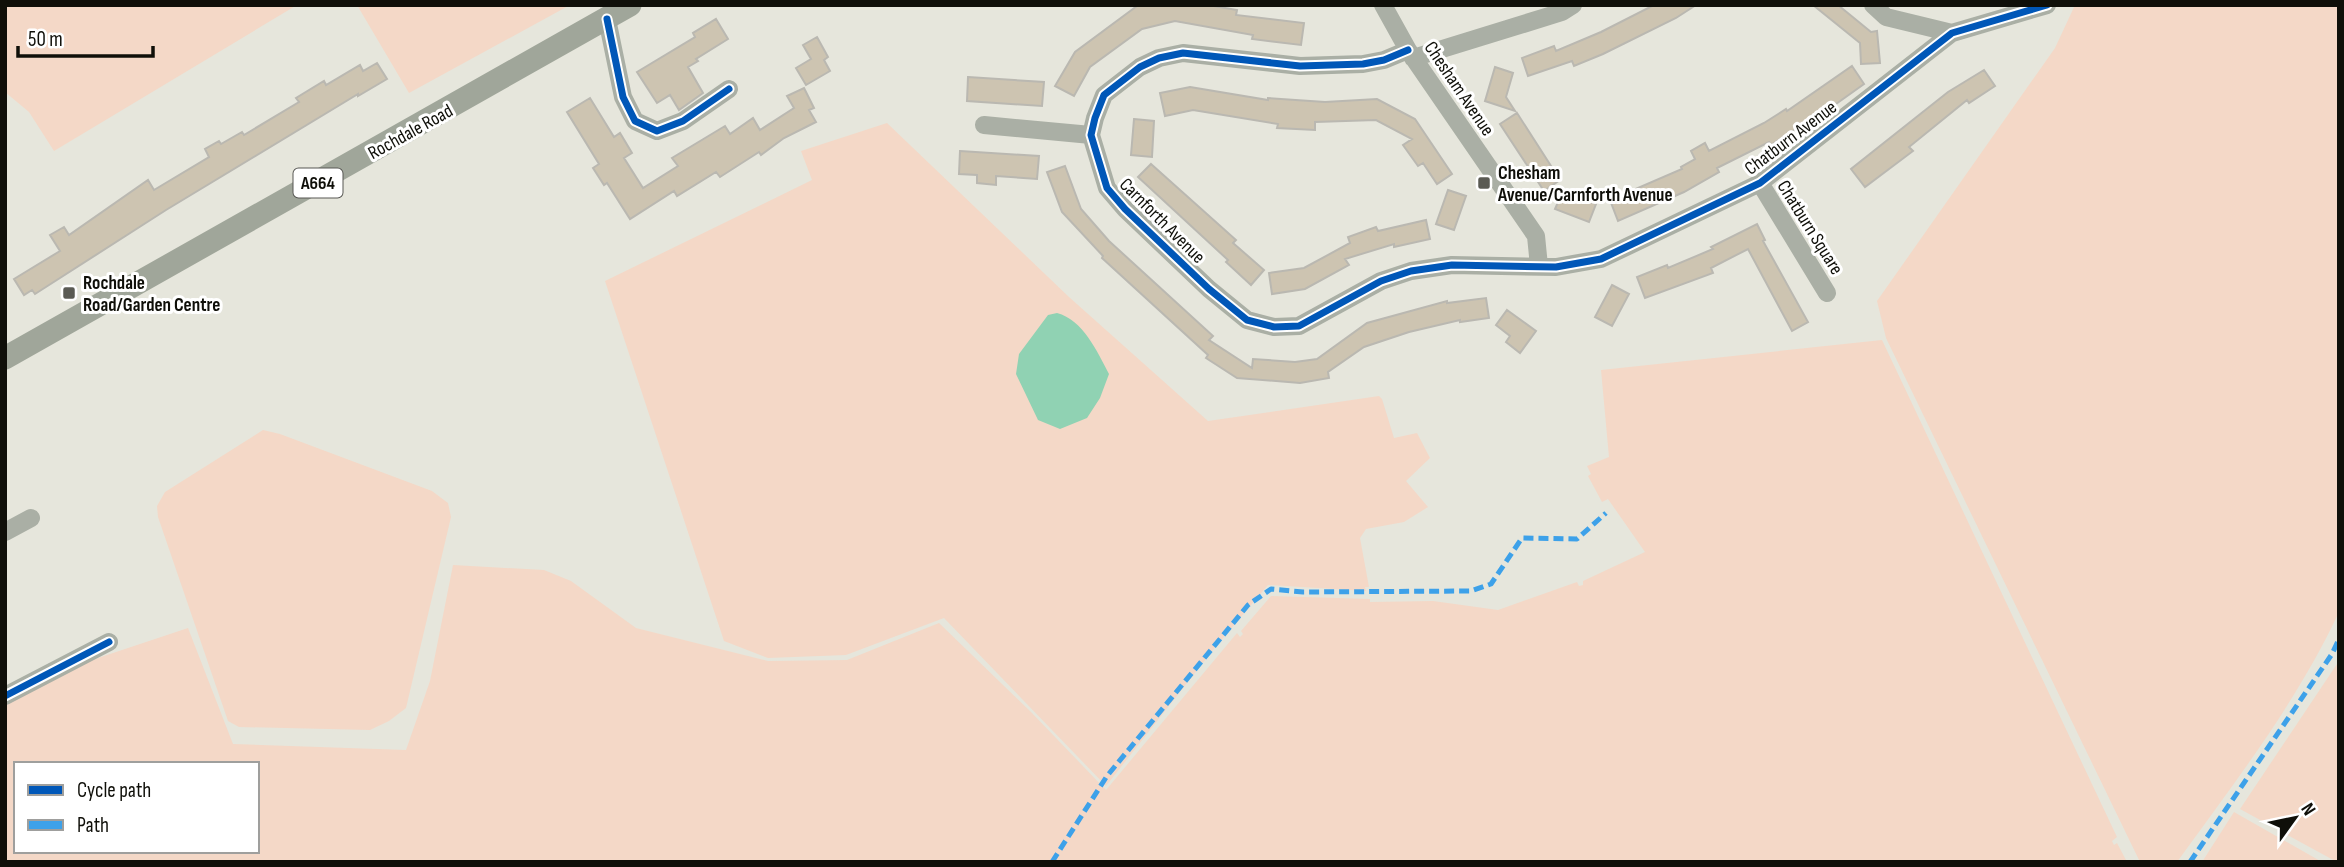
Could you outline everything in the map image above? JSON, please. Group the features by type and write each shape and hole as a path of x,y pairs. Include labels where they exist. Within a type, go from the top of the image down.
{"main road":[{"name":"Rochdale Road","path":"5,358 630,5"}],"street":[{"name":"Chesham Avenue","path":"1383,5 1410,54 1536,236 1538,266"},
{"path":"984,125 1091,135 1104,95 1140,67 1160,58 1183,53 1300,66 1363,64 1410,54 1562,12 1573,5"},
{"path":"1873,5 1886,17 1952,33"},
{"name":"Chatburn Avenue","path":"1538,266 1556,267 1601,259 1759,183 1952,33 2047,5"},
{"path":"607,19 622,97 635,121 657,131 683,121 729,89"},
{"name":"Carnforth Avenue","path":"1091,135 1107,188 1125,209 1209,289 1247,320 1274,327 1299,326 1381,281 1411,271 1452,265 1538,266"},
{"name":"Chatburn Square","path":"1759,183 1827,293"},
{"path":"5,531 31,518"},
{"path":"5,696 110,642"}],"shaded area":[{"path":"5,5 297,5 54,151 29,112 5,92"},
{"path":"357,5 570,5 409,93"},
{"path":"2075,5 2339,5 2339,612 2285,710 2177,862 2140,862 1886,338 1877,301 2055,48"},
{"path":"887,123 1069,297 1208,421 1379,396 1394,438 1417,433 1430,458 1406,481 1428,507 1404,522 1366,529 1360,538 1369,587 1365,587 1366,591 1268,585 1106,786 944,618 846,655 768,658 724,641 605,281 812,180 801,151"},
{"path":"1057,313 1082,329 1109,374 1100,398 1087,418 1060,429 1038,420 1016,374 1019,354 1048,315"},
{"path":"1882,340 2117,837 2112,841 2114,845 2117,843 2127,862 5,862 5,704 80,664 188,628 233,744 406,750 430,681 453,565 544,570 571,581 636,628 768,661 847,660 939,623 1031,712 1106,790 1237,633 1240,637 1243,634 1241,631 1271,596 1370,599 1370,602 1433,601 1498,610 1577,582 1579,586 1583,585 1583,581 1645,552 1608,499 1602,502 1588,476 1591,474 1587,466 1609,457 1601,370"},
{"path":"263,430 432,491 448,503 451,517 406,708 389,721 370,730 239,727 228,721 158,517 157,506 165,492"},
{"path":"2339,661 2339,862 2337,862 2240,809"},
{"path":"2234,812 2322,862 2202,862"}],"building":[{"path":"1208,5 1237,10 1236,15 1304,23 1301,45 1252,39 1253,35 1175,21 1142,29 1090,67 1074,96 1055,86 1075,52 1137,6"},
{"path":"1654,5 1696,5 1676,18 1603,54 1574,66 1572,61 1528,76 1522,58 1554,46 1556,51"},
{"path":"1813,5 1838,5 1871,32 1877,31 1880,63 1861,64 1860,43"},
{"path":"716,19 728,39 688,67 703,93 679,110 670,95 657,103 637,72 695,37 693,33"},
{"path":"817,37 828,57 824,60 830,71 806,85 796,68 811,59 803,45"},
{"path":"377,63 387,79 166,210 35,294 32,290 24,295 14,279 60,251 50,235 64,227 69,235 148,180 154,190 209,157 205,149 219,141 221,144 242,132 244,135 299,102 296,98 324,81 326,85 360,65 363,71"},
{"path":"1852,66 1864,84 1805,126 1804,124 1771,145 1769,142 1717,168 1719,172 1684,192 1618,221 1610,200 1682,169 1681,167 1695,159 1691,151 1705,143 1709,151 1786,109 1787,111"},
{"path":"1495,67 1513,73 1506,97 1515,111 1485,101"},
{"path":"1984,70 1995,86 1969,103 1967,100 1909,147 1913,151 1865,187 1851,169 1948,92"},
{"path":"968,77 1044,82 1042,106 967,101"},
{"path":"1190,87 1268,100 1325,102 1377,99 1415,119 1452,174 1437,184 1423,163 1418,166 1403,145 1412,139 1376,120 1315,122 1315,130 1277,128 1278,124 1193,110 1165,116 1160,93"},
{"path":"804,88 814,108 809,110 816,122 784,138 761,155 759,152 720,177 716,172 677,196 674,191 630,219 607,183 604,185 593,168 599,164 567,112 590,98 614,137 620,133 632,153 624,158 643,188 678,166 672,158 725,126 730,134 753,118 760,130 794,108 787,96"},
{"path":"1517,113 1560,180 1544,191 1500,124"},
{"path":"1134,119 1154,121 1152,157 1131,155"},
{"path":"960,151 1039,156 1037,179 996,176 996,185 977,183 977,175 959,174"},
{"path":"1151,164 1236,240 1233,243 1264,270 1251,285 1226,262 1228,260 1138,177"},
{"path":"1065,166 1081,209 1109,241 1213,336 1209,340 1252,368 1253,359 1295,362 1317,359 1367,323 1447,301 1486,298 1489,318 1460,320 1409,332 1364,347 1328,372 1329,378 1300,383 1237,378 1206,358 1208,355 1102,258 1062,212 1047,172"},
{"path":"1448,190 1466,196 1454,230 1436,224"},
{"path":"1563,191 1596,204 1589,222 1555,209"},
{"path":"1426,220 1430,239 1394,247 1394,244 1345,259 1349,265 1305,289 1272,294 1269,273 1304,268 1350,243 1348,237 1376,227 1378,231"},
{"path":"1757,224 1765,240 1763,241 1808,322 1792,331 1748,249 1711,268 1713,273 1645,298 1637,277 1667,265 1668,268 1713,249 1711,247"},
{"path":"1612,285 1629,294 1612,326 1595,317"},
{"path":"1507,310 1536,331 1520,353 1506,342 1510,336 1496,325"}],"marked path":[{"path":"1052,862 1107,776 1248,605 1271,589 1303,592 1471,591 1491,584 1522,538 1577,539 1606,513"},
{"path":"2190,862 2332,654 2339,639"}],"cycle path":[{"path":"1408,50 1384,60 1363,64 1300,66 1183,53 1159,58 1140,67 1104,95 1091,135 1107,188 1125,209 1209,289 1247,320 1274,327 1299,326 1381,281 1411,271 1452,265 1556,267 1601,259 1760,183 1952,33 2047,5"},
{"path":"607,19 623,97 635,121 657,131 683,121 729,89"},
{"path":"5,696 109,642"}],"place":[{"name":"Chesham Avenue/Carnforth Avenue","path":"1484,183"},
{"name":"Rochdale Road/Garden Centre","path":"69,293"}]}
